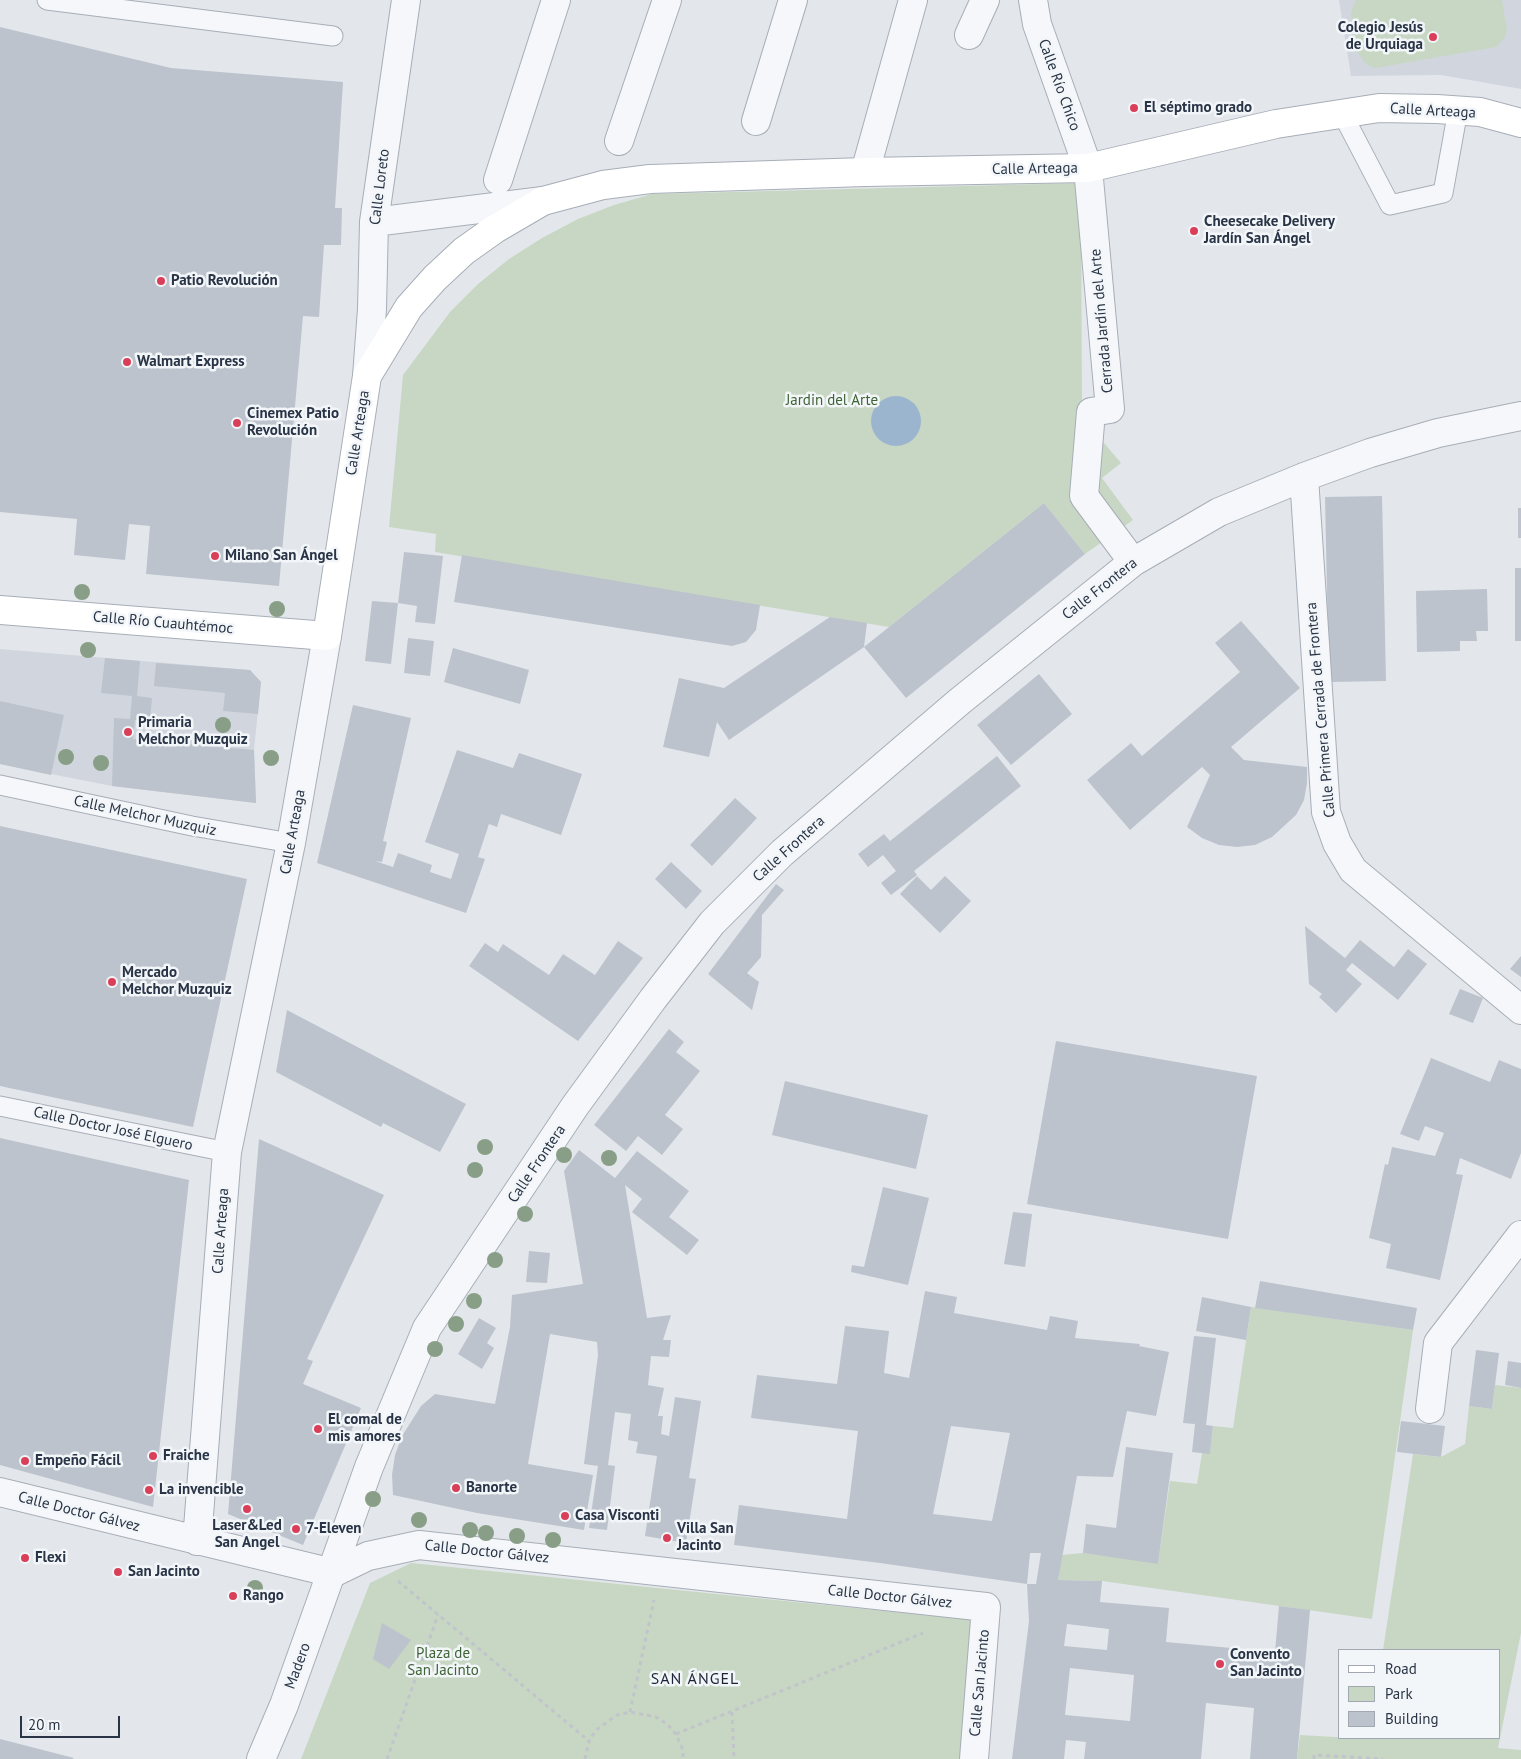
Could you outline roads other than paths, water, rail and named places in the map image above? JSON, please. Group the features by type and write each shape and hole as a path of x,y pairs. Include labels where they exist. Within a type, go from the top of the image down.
{"street":[{"name":"Calle Loreto","path":"367,376 372,309 374,222 406,0"},
{"path":"498,180 556,0"},
{"path":"619,141 667,0"},
{"path":"756,121 793,0"},
{"path":"865,172 913,0"},
{"path":"969,35 985,0"},
{"name":"Calle Río Chico","path":"1033,0 1037,24 1088,168"},
{"name":"Calle Arteaga","path":"374,222 544,200 603,185 650,179 865,172 1088,168 1276,124 1379,108 1480,112 1521,123"},
{"name":"Cerrada Jardín del Arte","path":"1088,168 1110,409 1092,412 1084,496 1133,562"},
{"name":"Calle Arteaga","path":"197,1541 227,1152 291,843 327,636 367,376 409,307 435,278 464,251 495,229 544,200"},
{"name":"Calle Frontera","path":"333,1573 369,1467 427,1328 575,1106 653,998 712,922 782,853 945,714 1133,562 1219,512 1370,452 1438,433 1521,416"},
{"name":"Calle Primera Cerrada de Frontera","path":"1304,477 1326,812 1337,843 1353,870 1521,1010"},
{"name":"Calle Río Cuauhtémoc","path":"0,610 327,636"},
{"path":"1430,1409 1438,1343 1521,1235"},
{"name":"Calle Doctor Gálvez","path":"0,1492 333,1573 368,1556 419,1545 986,1607"},
{"name":"Madero","path":"261,1759 284,1704 333,1573"},
{"name":"Calle San Jacinto","path":"974,1759 986,1607"}],"lane":[{"path":"47,0 333,36"},
{"path":"1343,115 1390,205 1443,193 1458,110"},
{"name":"Calle Melchor Muzquiz","path":"0,785 192,826 291,843"},
{"name":"Calle Doctor José Elguero","path":"0,1106 227,1152"}],"water":[{"path":"891,396 901,396 914,403 921,416 921,426 914,439 901,446 891,446 882,442 875,435 871,426 871,416 875,407 882,400"}],"place":[{"name":"Colegio Jesús de Urquiaga","path":"1433,37"},
{"name":"El séptimo grado","path":"1134,108"},
{"name":"Cheesecake Delivery Jardín San Ángel","path":"1194,231"},
{"name":"Patio Revolución","path":"161,281"},
{"name":"Walmart Express","path":"127,362"},
{"name":"Cinemex Patio Revolución","path":"237,423"},
{"name":"Milano San Ángel","path":"215,556"},
{"name":"Primaria Melchor Muzquiz","path":"128,732"},
{"name":"Mercado Melchor Muzquiz","path":"112,982"},
{"name":"El comal de mis amores","path":"318,1429"},
{"name":"Fraiche","path":"153,1456"},
{"name":"Empeño Fácil","path":"25,1461"},
{"name":"Banorte","path":"456,1488"},
{"name":"La invencible","path":"149,1490"},
{"name":"Laser&Led San Angel","path":"247,1509"},
{"name":"Casa Visconti","path":"565,1516"},
{"name":"7-Eleven","path":"296,1529"},
{"name":"Villa San Jacinto","path":"667,1538"},
{"name":"Flexi","path":"25,1558"},
{"name":"San Jacinto","path":"118,1572"},
{"name":"Rango","path":"233,1596"},
{"name":"Convento San Jacinto","path":"1220,1664"}],"district":[{"name":"SAN ÁNGEL","path":"695,1679"}],"park label":[{"name":"Jardin del Arte","path":"832,401"},
{"name":"Plaza de San Jacinto","path":"443,1662"}]}
